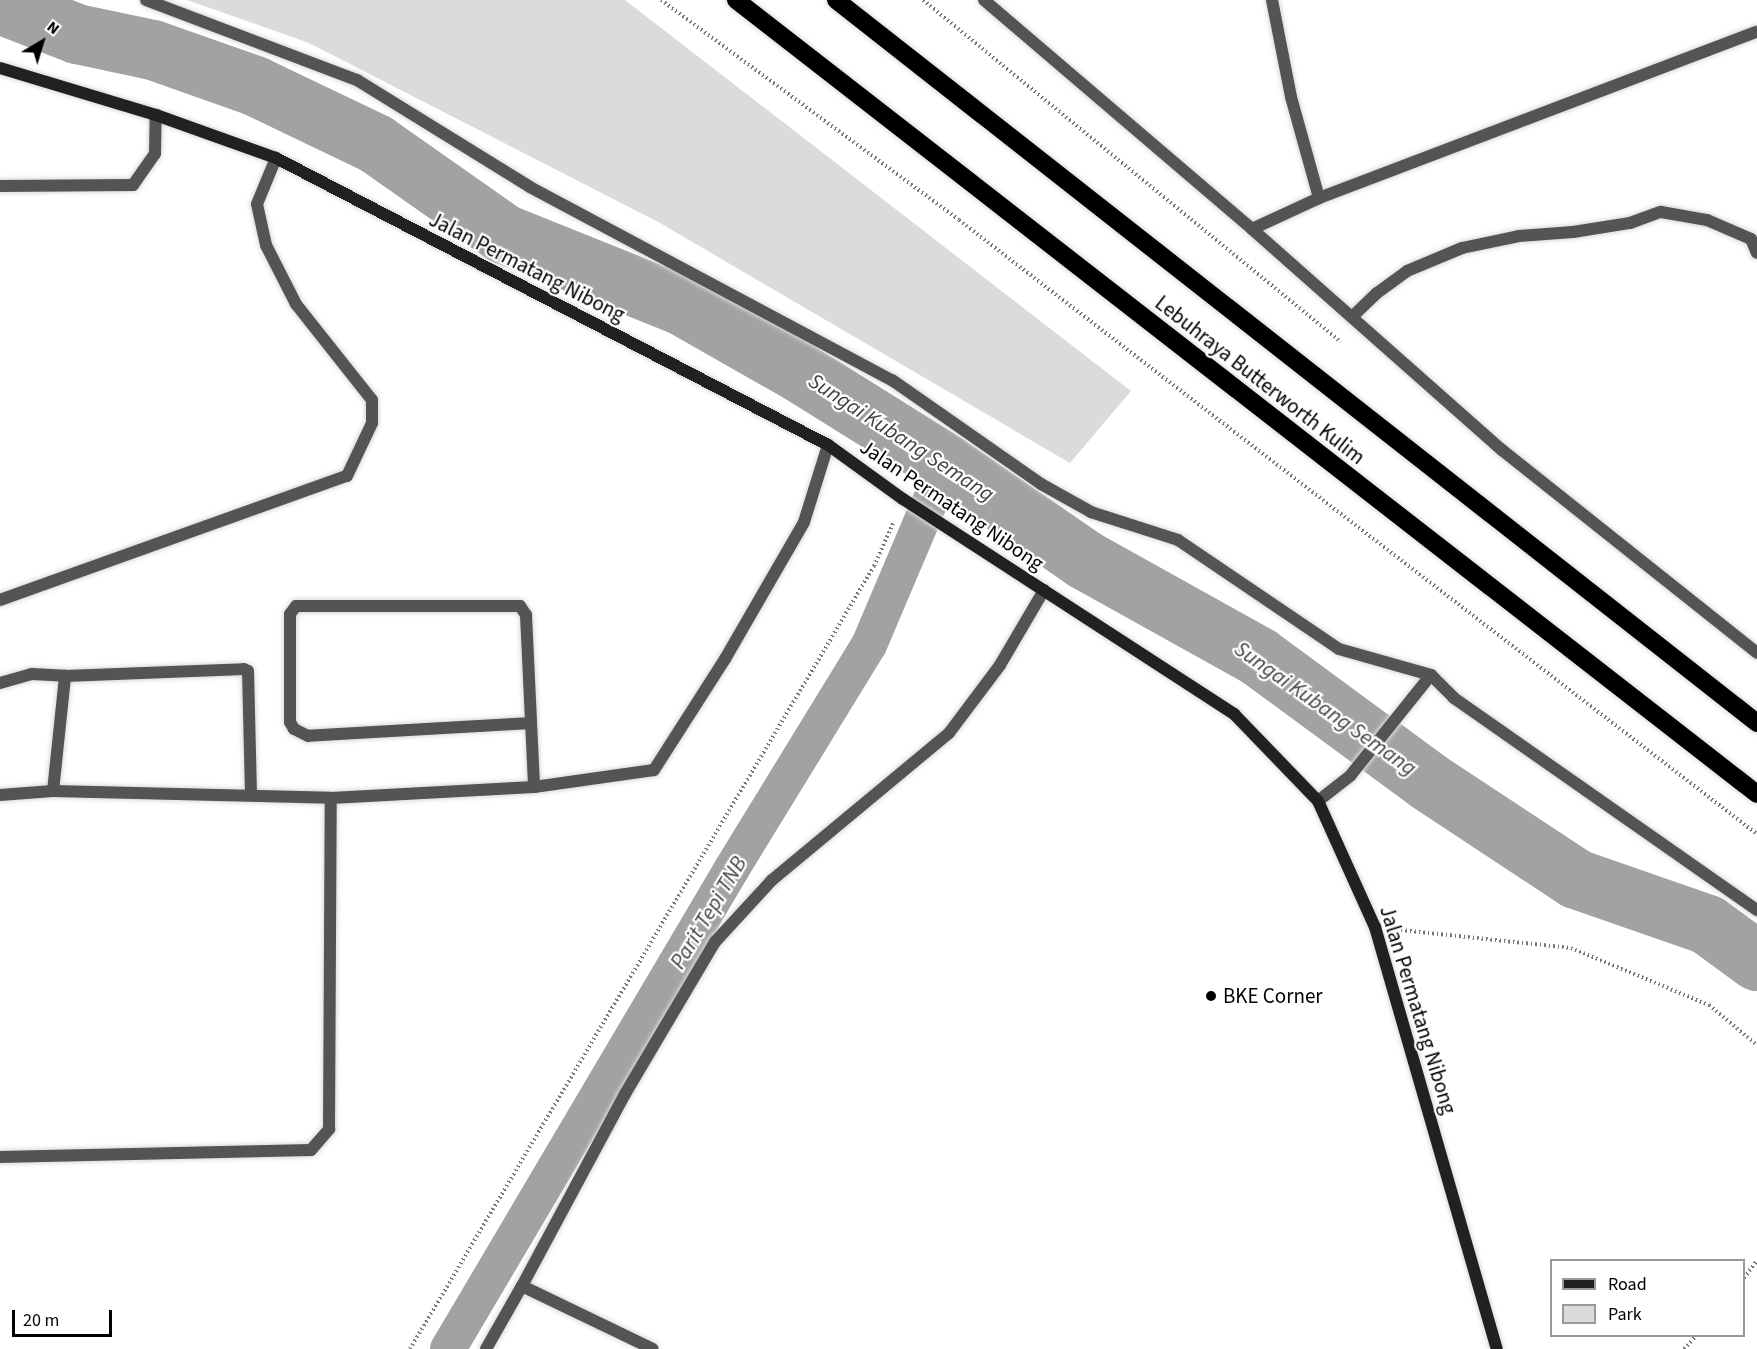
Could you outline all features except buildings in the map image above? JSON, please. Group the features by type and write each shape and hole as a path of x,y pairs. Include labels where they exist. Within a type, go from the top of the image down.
{"highway":[{"name":"Lebuhraya Butterworth Kulim","path":"736,0 1757,794"},
{"name":"Lebuhraya Butterworth Kulim","path":"836,0 1757,723"}],"main road":[{"name":"Jalan Permatang Nibong","path":"0,68 156,115 276,158 828,445 903,500 1234,714 1318,801 1375,927 1497,1349"}],"street":[{"path":"146,0 357,80 530,187 892,380 1041,484 1091,512 1178,540 1338,649 1431,675 1454,698 1757,910"},
{"path":"984,0 1252,229 1502,450 1757,653"},
{"path":"1272,0 1291,98 1319,198"},
{"path":"1252,229 1319,198 1757,32"},
{"path":"0,186 133,185 155,154 156,115"},
{"path":"0,600 347,476 372,423 372,400 296,304 266,245 257,204 276,158"},
{"path":"1352,316 1377,293 1407,271 1462,248 1519,236 1573,232 1630,223 1661,212 1707,219 1751,239 1757,253"},
{"path":"0,795 53,791 331,798 534,787 654,770 725,659 804,522 828,445"},
{"path":"486,1349 522,1287 625,1094 715,942 771,880 949,733 1000,665 1044,590"},
{"path":"531,723 308,736 294,729 290,722 290,614 296,606 520,606 526,615 534,787"},
{"path":"0,683 32,674 65,676 244,669 248,671 251,795"},
{"path":"1318,801 1350,776 1431,675"},
{"path":"53,791 65,676"},
{"path":"0,1157 311,1150 329,1129 331,798"},
{"path":"522,1287 653,1349"}],"path":[{"path":"661,0 959,220 1757,834"},
{"path":"923,0 1046,103"},
{"path":"410,1349 874,566 903,500"},
{"path":"1375,927 1571,948 1709,1005 1757,1046"},
{"path":"1745,1276 1757,1261"},
{"path":"1684,1349 1694,1337"}],"green space":[{"path":"187,0 625,0 1131,391 1070,463 660,223 309,43"}],"waterway":[{"name":"Sungai Kubang Semang","path":"0,4 77,34 153,50 255,86 376,144 504,234 681,305 799,372 946,464 1085,560 1259,657 1429,782 1576,879 1708,925 1757,961"},
{"name":"Parit Tepi TNB","path":"448,1349 731,870 869,645 946,464"}],"place":[{"name":"BKE Corner","path":"1211,996"}]}
